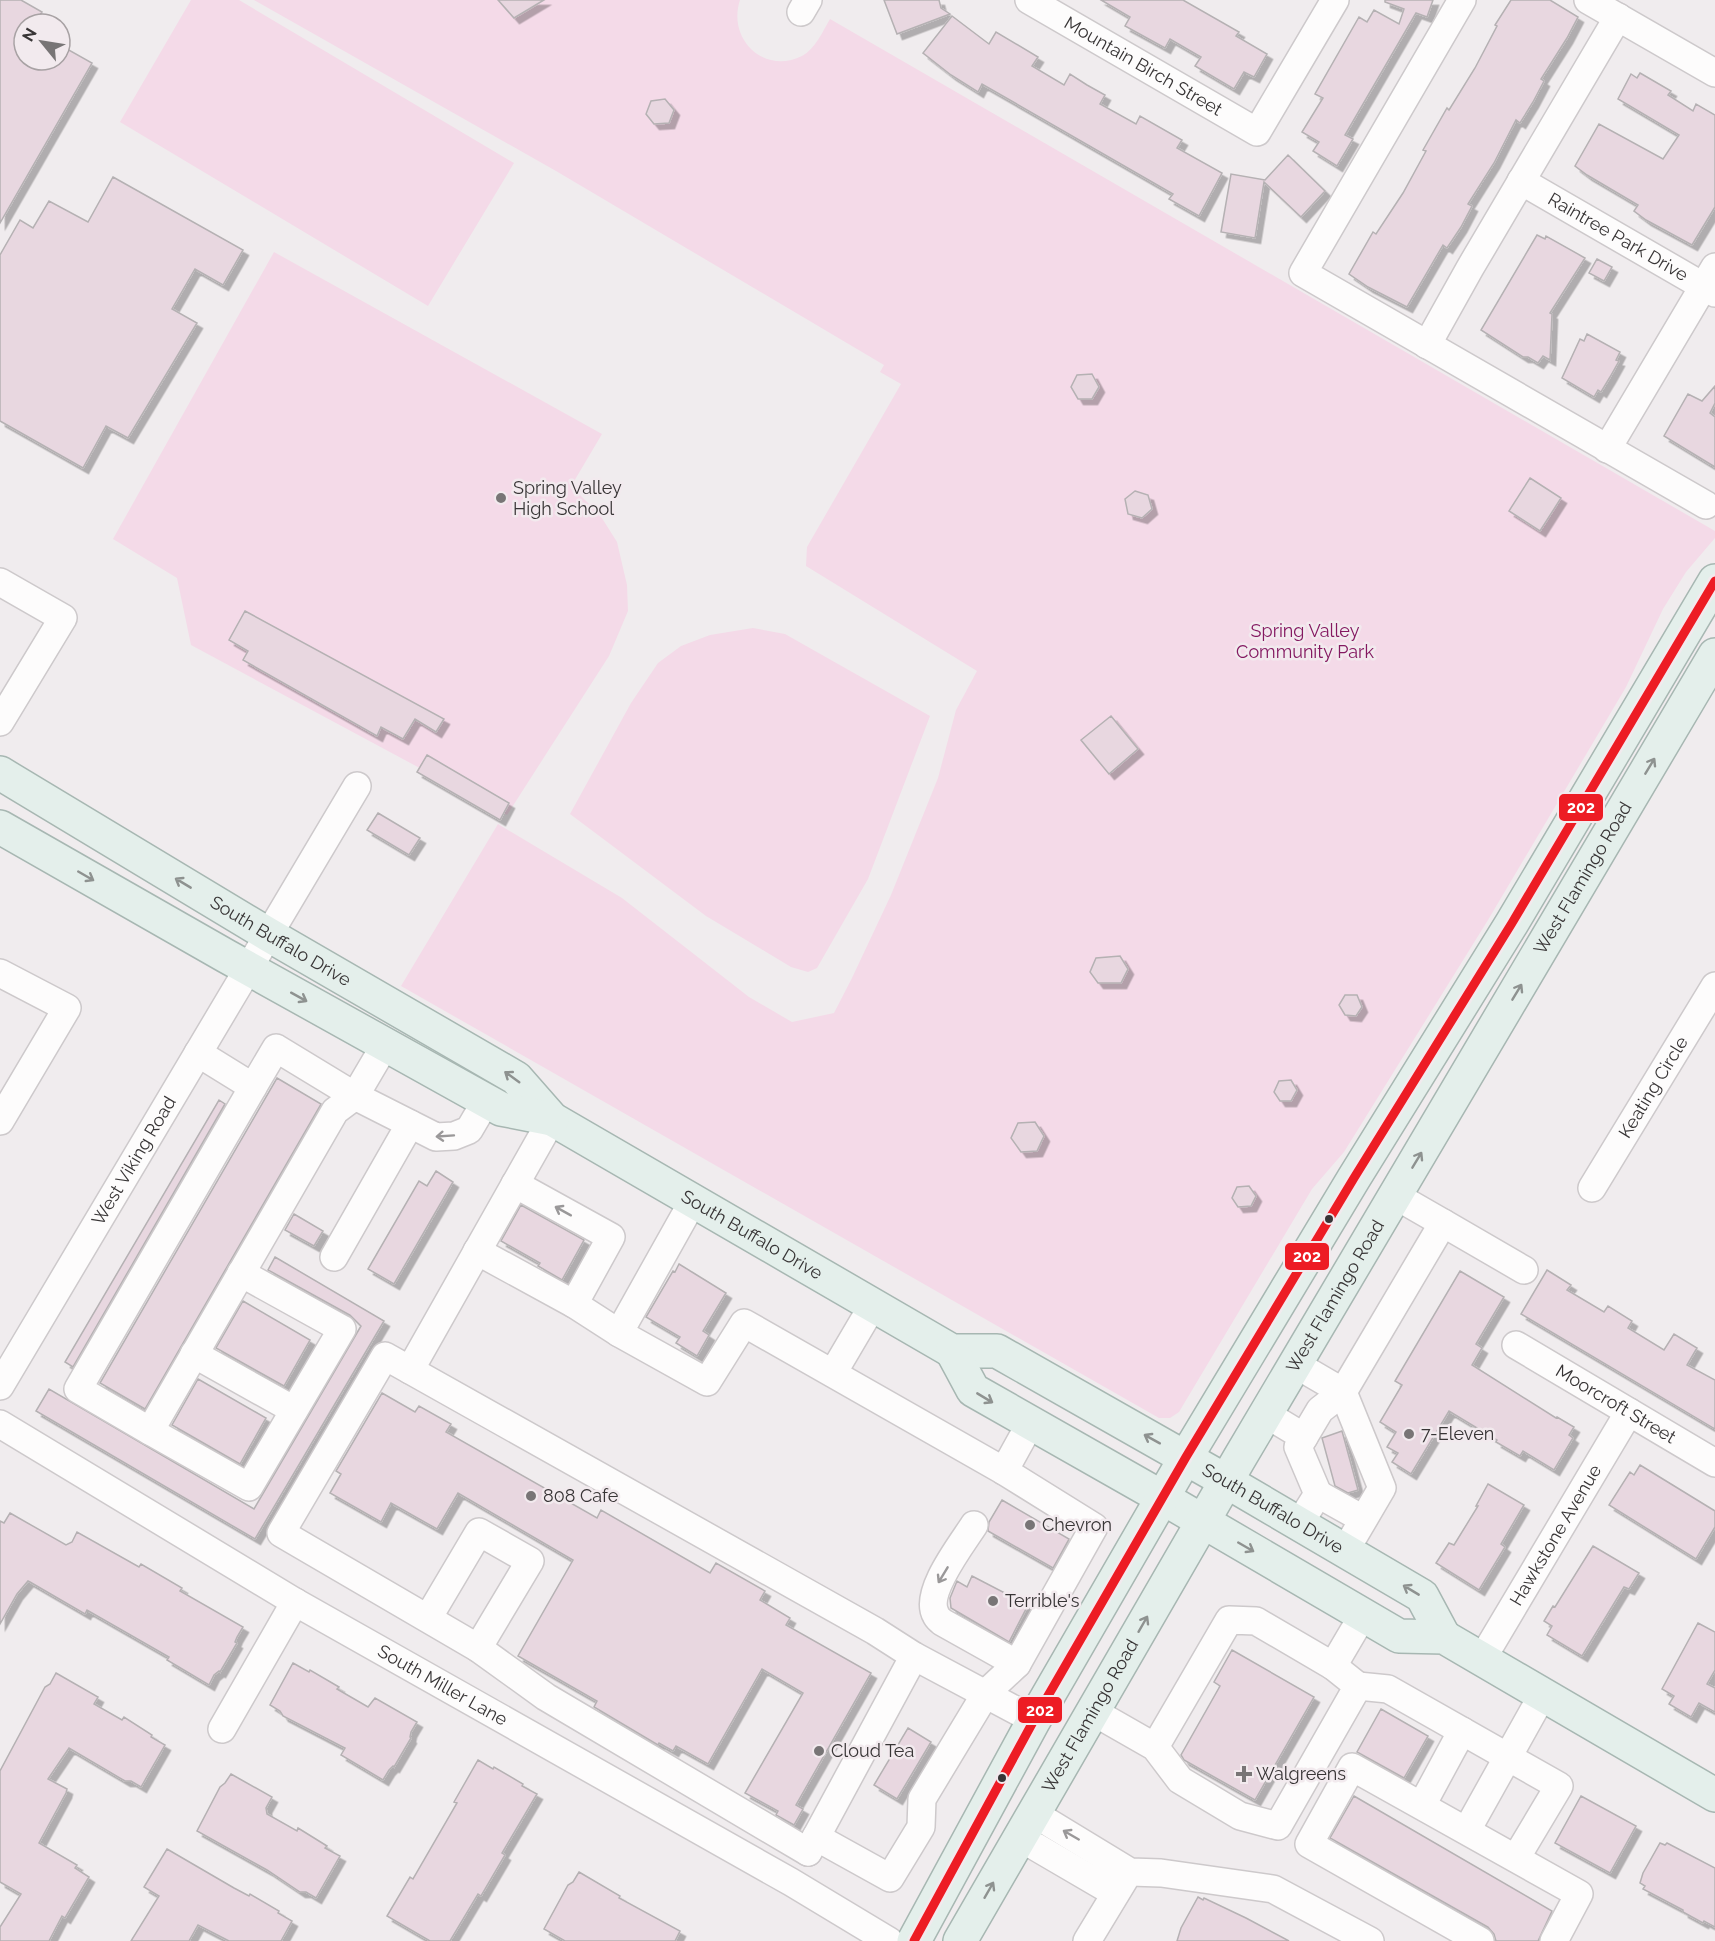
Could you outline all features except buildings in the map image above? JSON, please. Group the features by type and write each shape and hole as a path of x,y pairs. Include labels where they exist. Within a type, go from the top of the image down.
{"main road":[{"path":"914,1941 1034,1720 1186,1457 1342,1197 1512,923 1715,581"},
{"name":"West Flamingo Road","path":"960,1941 1295,1364 1712,669"},
{"name":"South Buffalo Drive","path":"0,773 516,1078 552,1119 952,1351 997,1351 1186,1457 1422,1596 1444,1637"},
{"name":"South Buffalo Drive","path":"0,826 501,1109 552,1119"},
{"path":"952,1351 973,1390 1030,1424 1163,1498 1399,1636 1444,1637 1715,1794"}],"street":[{"name":"Mountain Birch Street","path":"1029,0 1257,132 1335,0"},
{"path":"1462,0 1303,273 1706,506"},
{"path":"1588,0 1715,73"},
{"path":"1427,345 1618,18"},
{"name":"Raintree Park Drive","path":"1521,181 1711,282"},
{"path":"1607,449 1711,282"},
{"path":"0,582 63,618 0,722"},
{"path":"1672,654 1712,669"},
{"name":"West Viking Road","path":"0,1386 357,786"},
{"path":"0,973 67,1008 0,1121"},
{"name":"Keating Circle","path":"1592,1188 1715,986"},
{"path":"150,1431 335,1111 355,1095 385,1045"},
{"path":"241,1273 342,1329 249,1487 78,1389 276,1048 355,1095 436,1137 454,1136 469,1130 486,1101"},
{"path":"198,1053 253,1086"},
{"path":"410,1370 552,1119"},
{"path":"334,1257 411,1124"},
{"path":"515,1184 611,1238 574,1304"},
{"path":"1396,1196 1524,1270"},
{"path":"619,1333 693,1201"},
{"path":"1364,1519 1318,1494 1298,1447 1320,1410 1343,1392 1443,1223"},
{"path":"477,1251 574,1304 619,1333 707,1382 744,1323 1004,1471 1094,1527 1017,1664 986,1694 922,1799 921,1827 890,1878 812,1845 546,1697 478,1648 281,1533 385,1356 875,1631 914,1656 986,1694 1034,1720"},
{"path":"833,1373 873,1305"},
{"name":"Moorcroft Street","path":"1516,1345 1715,1463"},
{"path":"194,1354 294,1410"},
{"path":"1295,1364 1343,1392 1382,1488 1345,1551"},
{"name":"Hawkstone Avenue","path":"1482,1659 1629,1412"},
{"path":"1266,1414 1304,1437"},
{"name":"South Miller Lane","path":"0,1424 295,1602 791,1882 889,1941"},
{"path":"1004,1471 1030,1424"},
{"path":"1299,1524 1318,1494"},
{"path":"974,1525 935,1590 936,1616 942,1622 1017,1664"},
{"path":"428,1618 479,1532 520,1555 530,1561 478,1648"},
{"path":"1066,1578 1104,1600"},
{"path":"222,1729 295,1602"},
{"path":"1333,1666 1363,1615"},
{"path":"1155,1747 1229,1620 1256,1621 1333,1666 1358,1686 1388,1689 1559,1786 1516,1858"},
{"path":"791,1882 914,1656"},
{"path":"1278,1826 1358,1686"},
{"path":"1467,1830 1542,1694"},
{"path":"1092,1711 1155,1747 1180,1780 1240,1816 1278,1826 1480,1941"},
{"path":"1422,1805 1462,1731"},
{"path":"1324,1746 1352,1767 1579,1894 1554,1941"},
{"path":"1310,1844 1352,1767"},
{"path":"1026,1825 1130,1872 1161,1873 1273,1889 1369,1941"},
{"path":"1026,1825 1115,1893"},
{"path":"1087,1941 1130,1872"}],"green space":[{"path":"191,0 239,0 514,163 428,306 120,122"},
{"name":"Spring Valley Community Park","path":"254,0 740,0 737,14 744,40 762,57 774,61 788,61 807,53 830,19 1715,531 1715,538 1686,572 1663,609 1626,687 1488,920 1344,1152 1312,1189 1179,1412 1170,1418 1159,1418 401,986 498,824 622,898 749,997 792,1022 834,1013 891,895 938,778 956,710 977,671 806,566 807,547 901,384 880,372 884,365 556,171"},
{"path":"274,252 602,434 570,488 600,515 617,542 627,585 628,611 609,656 507,815 191,645 177,578 113,539"},
{"path":"753,628 785,634 930,716 868,879 817,968 808,972 791,967 706,916 570,814 631,703 658,663 681,646 710,635"}],"transit line":[{"name":"202","path":"914,1941 1034,1720 1186,1457 1354,1178 1512,923 1715,581"}],"place":[{"name":"Spring Valley High School","path":"501,498"},
{"name":"7-Eleven","path":"1409,1434"},
{"name":"808 Cafe","path":"531,1496"},
{"name":"Chevron","path":"1030,1525"},
{"name":"Terrible's","path":"993,1601"},
{"name":"Cloud Tea","path":"819,1751"},
{"name":"Walgreens","path":"1244,1774"}]}
